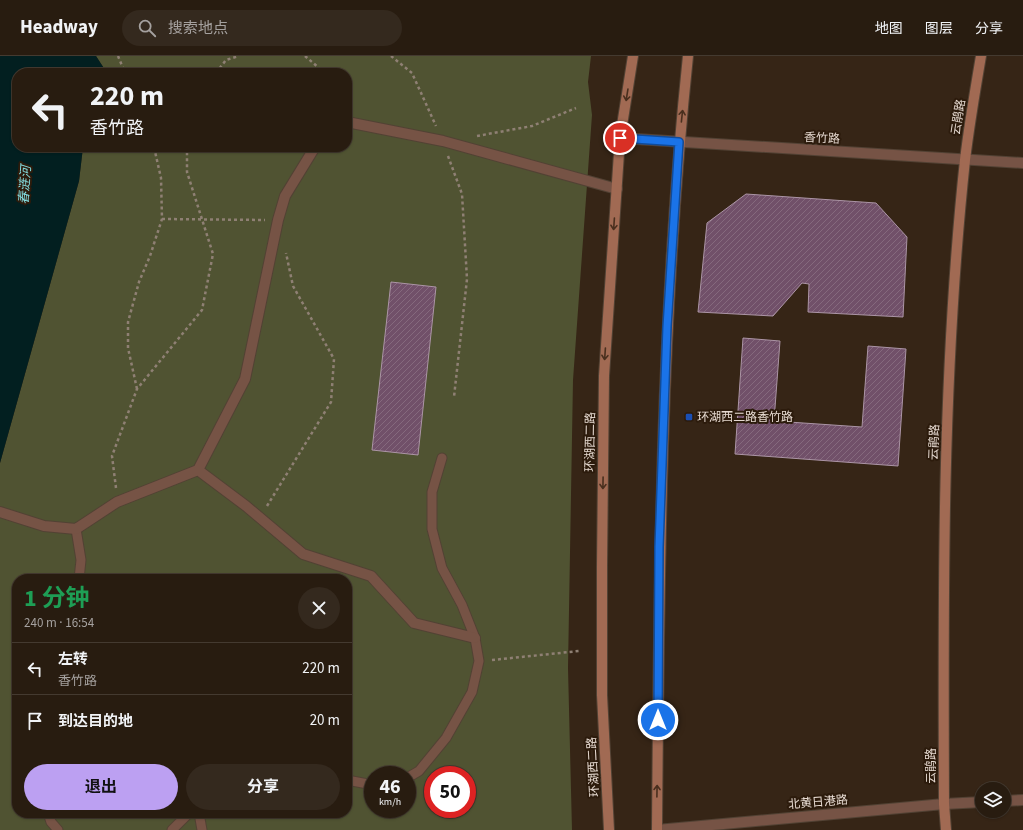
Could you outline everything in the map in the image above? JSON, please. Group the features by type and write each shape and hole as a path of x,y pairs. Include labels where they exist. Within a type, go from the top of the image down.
{"main road":[{"name":"环湖西二路","path":"609,830 602,695 604,376 620,138 633,56"},
{"path":"657,830 659,539 668,312 679,142 688,56"},
{"name":"云鹃路","path":"946,830 944,804 944,554 946,455 953,301 965,159 981,56"}],"street":[{"path":"352,123 443,141 617,189"},
{"name":"香竹路","path":"620,138 1023,163"},
{"path":"0,512 44,526 76,529 117,502 198,470 245,379 278,220 285,196 312,152"},
{"path":"198,470 246,506 303,554 371,576 414,623 475,638"},
{"path":"1011,801 1023,800"},
{"name":"北黄日港路","path":"657,830 975,802"}],"lane":[{"path":"416,773 446,738 472,692 479,661 475,638 462,605 442,568 432,529 432,492 442,458"},
{"path":"76,529 81,560 80,574"},
{"path":"352,781 364,783"},
{"path":"50,818 58,830"},
{"path":"172,830 184,818"},
{"path":"200,818 202,830"}],"path":[{"path":"118,56 123,68"},
{"path":"220,68 226,60 239,56"},
{"path":"305,56 319,68"},
{"path":"392,56 412,73 443,141 462,194 467,279 454,397"},
{"path":"472,136 532,126 576,108"},
{"path":"137,390 128,348 128,322 139,282 150,256 162,219 161,178 155,152"},
{"path":"117,502 112,456 137,390 202,310 213,254 187,172 187,152"},
{"path":"162,219 278,220"},
{"path":"260,518 331,402 334,359 293,286 285,250"},
{"path":"479,661 579,651"}],"green space":[{"path":"96,56 591,56 588,82 592,115 573,380 568,668 572,830 0,830 0,463 79,181 82,152 352,152 352,68 104,68"}],"water":[{"name":"春涟河","path":"0,56 96,56 104,68 12,68 12,152 82,152 79,181 0,463"}],"building":[{"path":"746,194 876,203 907,237 903,317 808,312 809,284 802,283 773,316 698,312 707,223"},
{"path":"391,282 436,287 418,455 372,450"},
{"path":"743,338 780,341 774,421 862,427 868,346 906,349 898,466 735,454"}],"place":[{"name":"环湖西二路香竹路","path":"689,417"}],"route":[{"path":"620,138 679,142 668,297 659,547 658,720"}]}
